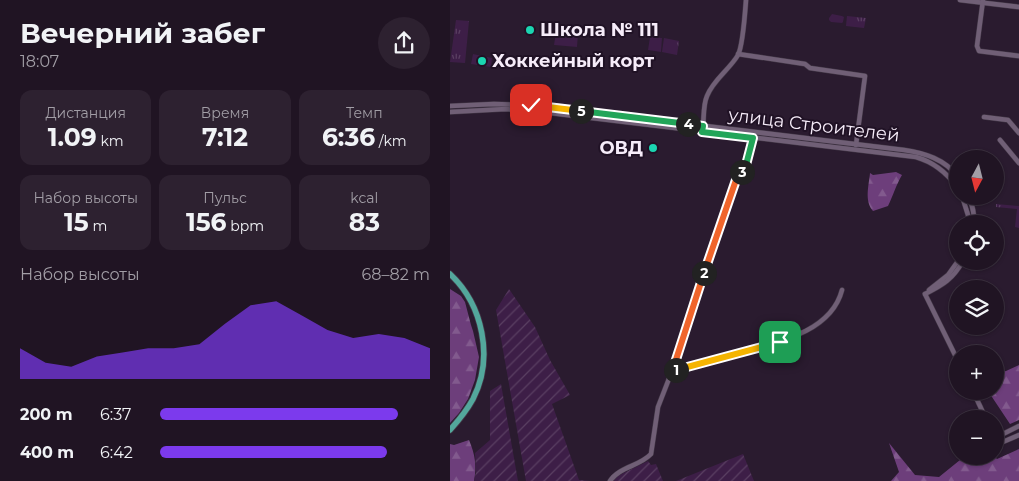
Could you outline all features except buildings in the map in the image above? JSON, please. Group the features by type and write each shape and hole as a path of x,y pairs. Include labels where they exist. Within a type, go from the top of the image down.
{"main road":[{"path":"450,274 466,293 476,312 484,355 481,375 473,398 450,430"}],"street":[{"path":"703,129 707,95 738,54 741,45 746,0"},
{"path":"960,0 1019,7"},
{"path":"983,2 977,46 979,50 1019,56"},
{"path":"738,54 805,64 810,68 865,76 856,147"},
{"name":"улица Строителей","path":"450,106 519,104 703,129 856,147 924,159 938,167 949,177"},
{"name":"улица Строителей","path":"450,112 494,109 519,110 703,129"},
{"path":"984,116 1008,120 1019,133"},
{"path":"610,481 614,475 647,459 651,454 658,407 672,372 736,180 746,165 753,135"},
{"path":"1000,140 1019,163"},
{"name":"улица Строителей","path":"856,147 909,150 928,155 949,168"},
{"path":"925,294 952,270"},
{"path":"925,294 943,285 957,270"},
{"path":"672,372 793,338 826,318 840,298 842,290"},
{"path":"925,294 950,345"},
{"path":"1004,433 1019,426"},
{"path":"1004,441 1019,435"}],"green space":[{"path":"832,14 844,17 843,22 831,22 829,18"},
{"path":"847,16 866,18 864,28 846,26"},
{"path":"456,20 469,21 465,63 450,62"},
{"path":"556,32 578,34 577,47 554,45"},
{"path":"650,37 662,38 661,52 648,50"},
{"path":"664,38 679,41 677,55 662,52"},
{"name":"Хоккейный корт","path":"473,54 492,58 491,67 471,64"},
{"path":"896,172 902,175 888,206 873,211 868,198 870,173 873,175"},
{"path":"996,205 1019,206 1019,228 1015,227 1017,209 996,207"},
{"path":"450,289 461,296 465,302 479,357 475,380 468,399 450,423"},
{"path":"509,289 535,327 550,360 570,395 552,404 579,480 591,481 526,481 496,310"},
{"path":"1019,365 1019,420 1010,424 1004,415 1004,410 1001,410 994,400 1004,400 1004,372"},
{"path":"501,384 518,481 474,481 476,472 475,453 490,440 490,391"},
{"path":"469,440 475,460 474,481 450,481 450,444 454,445"},
{"path":"889,443 915,475 939,477 954,465 1004,465 1004,456 1019,449 1019,481 891,481 899,472"},
{"path":"743,454 754,481 676,481"},
{"path":"648,461 651,465 656,464 663,481 607,481"}],"place":[{"name":"Школа № 111","path":"530,30"},
{"name":"Хоккейный корт","path":"482,61"},
{"name":"ОВД","path":"653,148"}],"route":[{"path":"531,105 703,126 702,132 753,138 746,165 736,180 672,372 780,342"}]}
